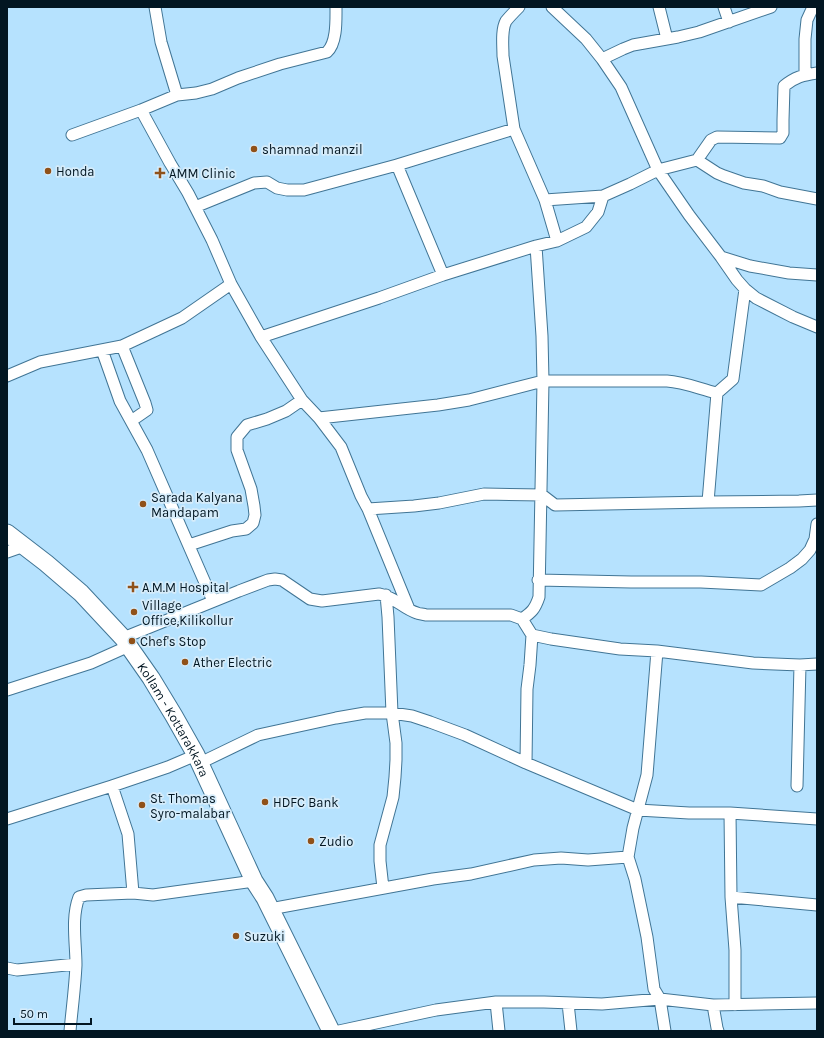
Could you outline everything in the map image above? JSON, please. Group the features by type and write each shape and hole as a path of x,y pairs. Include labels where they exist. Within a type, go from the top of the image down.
{"main road":[{"name":"Kollam - Kottarakkara","path":"7,533 46,563 80,593 126,642 151,678 198,759 254,880 265,898 331,1031"}],"street":[{"path":"155,7 161,42 177,95"},
{"path":"72,135 141,110 177,95 196,93 212,89 238,78 280,64 327,52 331,49 333,42 336,22 336,7"},
{"path":"519,7 505,23 503,44 503,56 514,129 545,200 557,240"},
{"path":"552,7 586,39 621,87 658,170 688,215 737,280 756,298 793,317 817,327"},
{"path":"659,7 667,39"},
{"path":"724,7 728,22"},
{"path":"602,59 633,45 699,32 771,7"},
{"path":"805,74 804,39 807,20 813,7"},
{"path":"545,200 603,196 658,170 697,160 711,140 717,137 780,138 783,133 782,120 784,86 793,78 805,74 817,73"},
{"path":"141,110 188,193 212,240 231,284 261,337 302,400 319,418 341,447 410,609"},
{"path":"195,207 254,183 267,182 277,188 287,190 304,190 397,165 514,129"},
{"path":"697,160 717,173 744,183 764,186 780,192 817,199"},
{"path":"397,165 443,275"},
{"path":"261,337 443,275 557,240 586,227 598,212 603,196"},
{"path":"522,619 533,611 539,597 538,580 542,495 543,380 542,336 536,246"},
{"path":"721,257 750,266 788,273 817,275"},
{"path":"7,376 40,362 122,346 182,318 231,284"},
{"path":"708,502 717,392 732,379 745,289"},
{"path":"122,346 146,403 147,410 134,419"},
{"path":"102,350 120,401 147,450 166,497 213,601"},
{"path":"319,418 438,405 469,400 543,380 667,381 717,392"},
{"path":"189,545 232,531 246,529 253,524 255,515 251,489 237,450 237,438 247,425 286,411 302,400"},
{"path":"368,509 426,505 484,494 542,495 555,505 817,500"},
{"path":"538,580 701,582 761,585 802,559 810,550 815,539 817,524"},
{"path":"7,552 24,546"},
{"path":"7,690 91,663 126,642 213,601 268,580 275,579 282,580 310,599 315,600 322,601 368,594 379,594 386,595 417,613 426,615 511,615 522,619 532,635 527,689 526,763"},
{"path":"383,888 380,845 393,797 396,743 392,713 386,595"},
{"path":"532,635 620,649 657,651 753,663 800,665 817,664"},
{"path":"657,651 647,775 633,828 628,857 635,879 647,937 654,990 660,999 665,1031"},
{"path":"797,786 800,665"},
{"path":"7,819 168,767 198,759 258,735 365,713 392,713 412,716 430,722 458,732 526,763 638,810 817,819"},
{"path":"112,786 128,834 133,893"},
{"path":"730,814 731,897 735,950 735,1005"},
{"path":"270,909 433,879 471,874 534,860 561,858 588,860 628,857"},
{"path":"70,1031 76,964 74,951 75,913 76,904 80,897 86,895 133,893 153,894 254,880"},
{"path":"731,897 817,905"},
{"path":"7,968 16,970 76,964"},
{"path":"339,1031 436,1010 496,1002 602,1004 660,999 713,1005 817,1003"},
{"path":"496,1002 500,1031"},
{"path":"568,1003 571,1031"},
{"path":"713,1005 718,1031"}],"place":[{"name":"shamnad manzil","path":"254,149"},
{"name":"Honda","path":"48,171"},
{"name":"AMM Clinic","path":"160,173"},
{"name":"Sarada Kalyana Mandapam","path":"143,504"},
{"name":"A.M.M Hospital","path":"133,587"},
{"name":"Village Office,Kilikollur","path":"134,612"},
{"name":"Chef's Stop","path":"132,641"},
{"name":"Ather Electric","path":"185,662"},
{"name":"HDFC Bank","path":"265,802"},
{"name":"St. Thomas Syro-malabar","path":"142,805"},
{"name":"Zudio","path":"311,841"},
{"name":"Suzuki","path":"236,936"}]}
